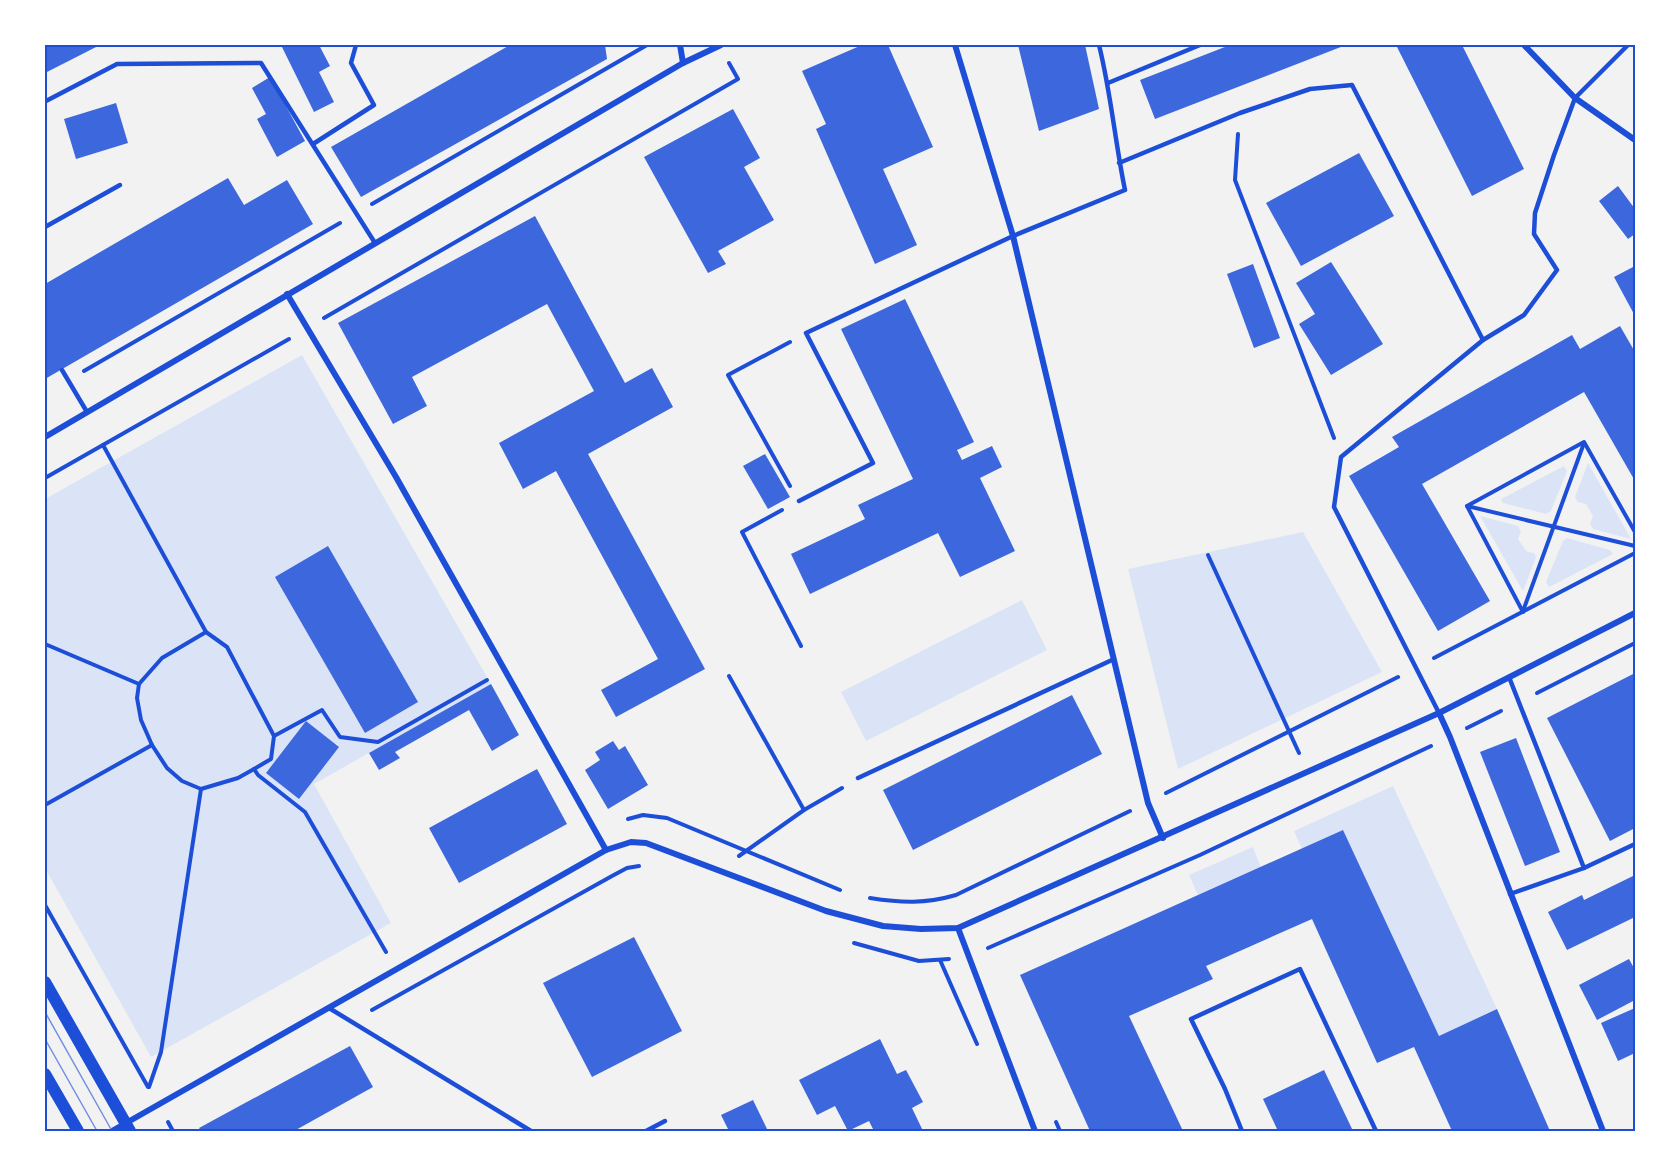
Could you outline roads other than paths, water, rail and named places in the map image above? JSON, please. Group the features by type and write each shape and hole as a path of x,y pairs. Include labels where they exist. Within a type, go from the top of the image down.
{"main road":[{"path":"45,982 128,1127"},
{"path":"45,1074 78,1131"}],"street":[{"path":"680,45 683,63"},
{"path":"45,437 683,63 720,45"},
{"path":"955,45 1013,236 1099,596 1112,660 1148,803 1162,838"},
{"path":"1524,45 1575,98 1635,140"},
{"path":"287,294 309,327 396,477 606,850"},
{"path":"112,1131 128,1127 158,1104 606,850 631,842 646,843 826,911 883,926 921,929 958,928 1439,713 1635,613"},
{"path":"1439,713 1602,1131"},
{"path":"958,928 1035,1131"}],"lane":[{"path":"313,144 374,105 351,63 356,45"},
{"path":"799,501 873,463 806,333 1013,236 1125,190 1108,83 1099,45"},
{"path":"1108,83 1200,45"},
{"path":"1439,713 1334,507 1341,457 1484,340 1524,315 1557,270 1534,234 1535,213 1575,98 1628,45"},
{"path":"46,101 117,64 261,63 375,243"},
{"path":"1119,163 1240,113 1310,89 1352,85 1484,340"},
{"path":"45,228 120,184"},
{"path":"62,369 87,412"},
{"path":"858,778 1112,660"},
{"path":"1509,678 1584,868"},
{"path":"1510,894 1584,868 1635,844"},
{"path":"1242,1131 1225,1089 1191,1019 1300,969 1376,1131"},
{"path":"329,1008 531,1131"},
{"path":"646,1131 665,1121"}],"tram line":[{"path":"45,1012 112,1131"},
{"path":"45,1039 97,1131"}]}
